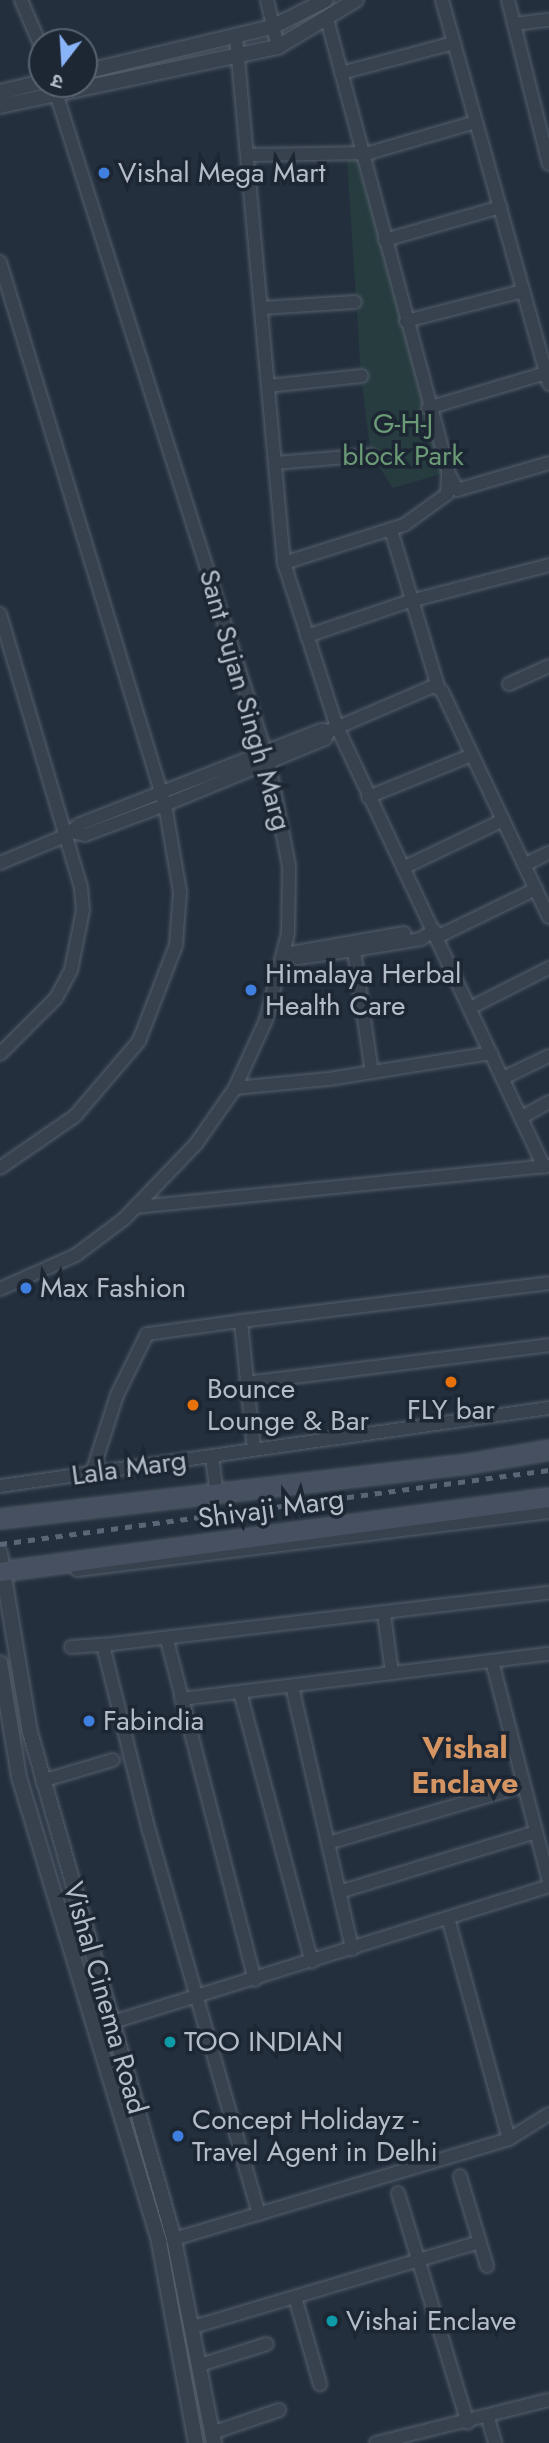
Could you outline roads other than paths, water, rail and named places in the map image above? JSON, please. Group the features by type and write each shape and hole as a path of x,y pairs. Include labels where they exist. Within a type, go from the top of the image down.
{"main road":[{"name":"Shivaji Marg","path":"0,1519 463,1465 549,1450"},
{"name":"Shivaji Marg","path":"2,1571 549,1497"}],"street":[{"path":"21,0 33,28"},
{"path":"267,0 278,47"},
{"path":"98,69 272,27 305,7 326,0"},
{"path":"98,84 278,47 356,0"},
{"path":"428,408 547,379 442,0"},
{"path":"508,0 542,111 549,164"},
{"path":"327,19 428,408 448,472 457,490 549,463"},
{"path":"514,24 549,20"},
{"path":"136,1208 545,1160 333,729 284,563 236,36"},
{"path":"341,74 454,43"},
{"path":"0,92 28,85"},
{"path":"0,106 34,98"},
{"name":"Sant Sujan Singh Marg","path":"0,1289 76,1255 136,1208 196,1144 235,1088 266,1020 287,954 289,866 267,758 58,98"},
{"path":"248,155 381,151 476,122"},
{"path":"385,240 500,207"},
{"path":"0,262 163,799 180,892 176,945 160,995 139,1041 75,1116 0,1168"},
{"path":"406,321 523,291"},
{"path":"262,307 355,302"},
{"path":"268,386 361,376"},
{"path":"275,463 371,455"},
{"path":"284,563 391,530 447,494 448,472"},
{"path":"391,530 410,601 438,687 549,916"},
{"path":"307,636 410,601 549,565"},
{"path":"0,614 69,834 83,910 71,970 48,1007 0,1054"},
{"path":"509,684 549,666"},
{"path":"0,863 69,834 80,824 163,799 267,758 325,739 333,729 429,685 438,687"},
{"path":"368,797 472,755"},
{"path":"403,868 503,820"},
{"path":"524,865 549,853"},
{"path":"287,954 298,958 354,946 421,939 536,889"},
{"path":"354,946 372,1072"},
{"path":"470,1007 549,968"},
{"path":"235,1088 372,1072 491,1052"},
{"path":"503,1078 549,1056"},
{"path":"522,1117 549,1102"},
{"path":"92,1473 117,1395 147,1334 549,1283"},
{"path":"241,1321 254,1450"},
{"path":"246,1383 549,1345"},
{"name":"Lala Marg","path":"0,1486 549,1408"},
{"path":"212,1456 218,1494"},
{"path":"2,1571 81,1570 549,1512"},
{"name":"Vishal Cinema Road","path":"0,1553 28,1720 52,1818 174,2239 195,2334 213,2438"},
{"path":"71,1647 167,1640 549,1593"},
{"path":"384,1614 392,1673"},
{"path":"167,1640 255,1980"},
{"path":"103,1646 149,1831 200,1996 258,2214"},
{"path":"181,1699 549,1654"},
{"path":"492,1661 549,1881"},
{"name":"Vishal Cinema Road","path":"0,1663 13,1753 32,1823 97,2027 159,2242 195,2443"},
{"path":"292,1686 352,1949"},
{"path":"240,1692 312,1962"},
{"path":"43,1782 113,1760"},
{"path":"328,1843 523,1786"},
{"path":"32,1823 52,1818"},
{"path":"339,1892 536,1832"},
{"path":"97,2027 255,1980 549,1886"},
{"path":"448,1919 509,2139"},
{"path":"159,2242 509,2139 549,2113"},
{"path":"460,2176 487,2266"},
{"path":"398,2193 468,2424"},
{"path":"179,2347 195,2334 295,2297 480,2242"},
{"path":"295,2297 320,2384"},
{"path":"201,2365 267,2344"},
{"path":"376,2443 468,2424 549,2400"},
{"path":"213,2438 279,2410"},
{"path":"488,2418 495,2443"}],"railway":[{"path":"0,1544 549,1470"}],"place":[{"name":"Vishal Mega Mart","path":"104,173"},
{"name":"Himalaya Herbal Health Care","path":"251,990"},
{"name":"Max Fashion","path":"26,1288"},
{"name":"FLY bar","path":"451,1382"},
{"name":"Bounce Lounge & Bar","path":"193,1405"},
{"name":"Fabindia","path":"89,1721"},
{"name":"TOO INDIAN","path":"170,2042"},
{"name":"Concept Holidayz - Travel Agent in Delhi","path":"178,2136"},
{"name":"Vishai Enclave","path":"332,2321"}],"district":[{"name":"Vishal Enclave","path":"465,1765"}],"park label":[{"name":"G-H-J block Park","path":"403,440"}]}
